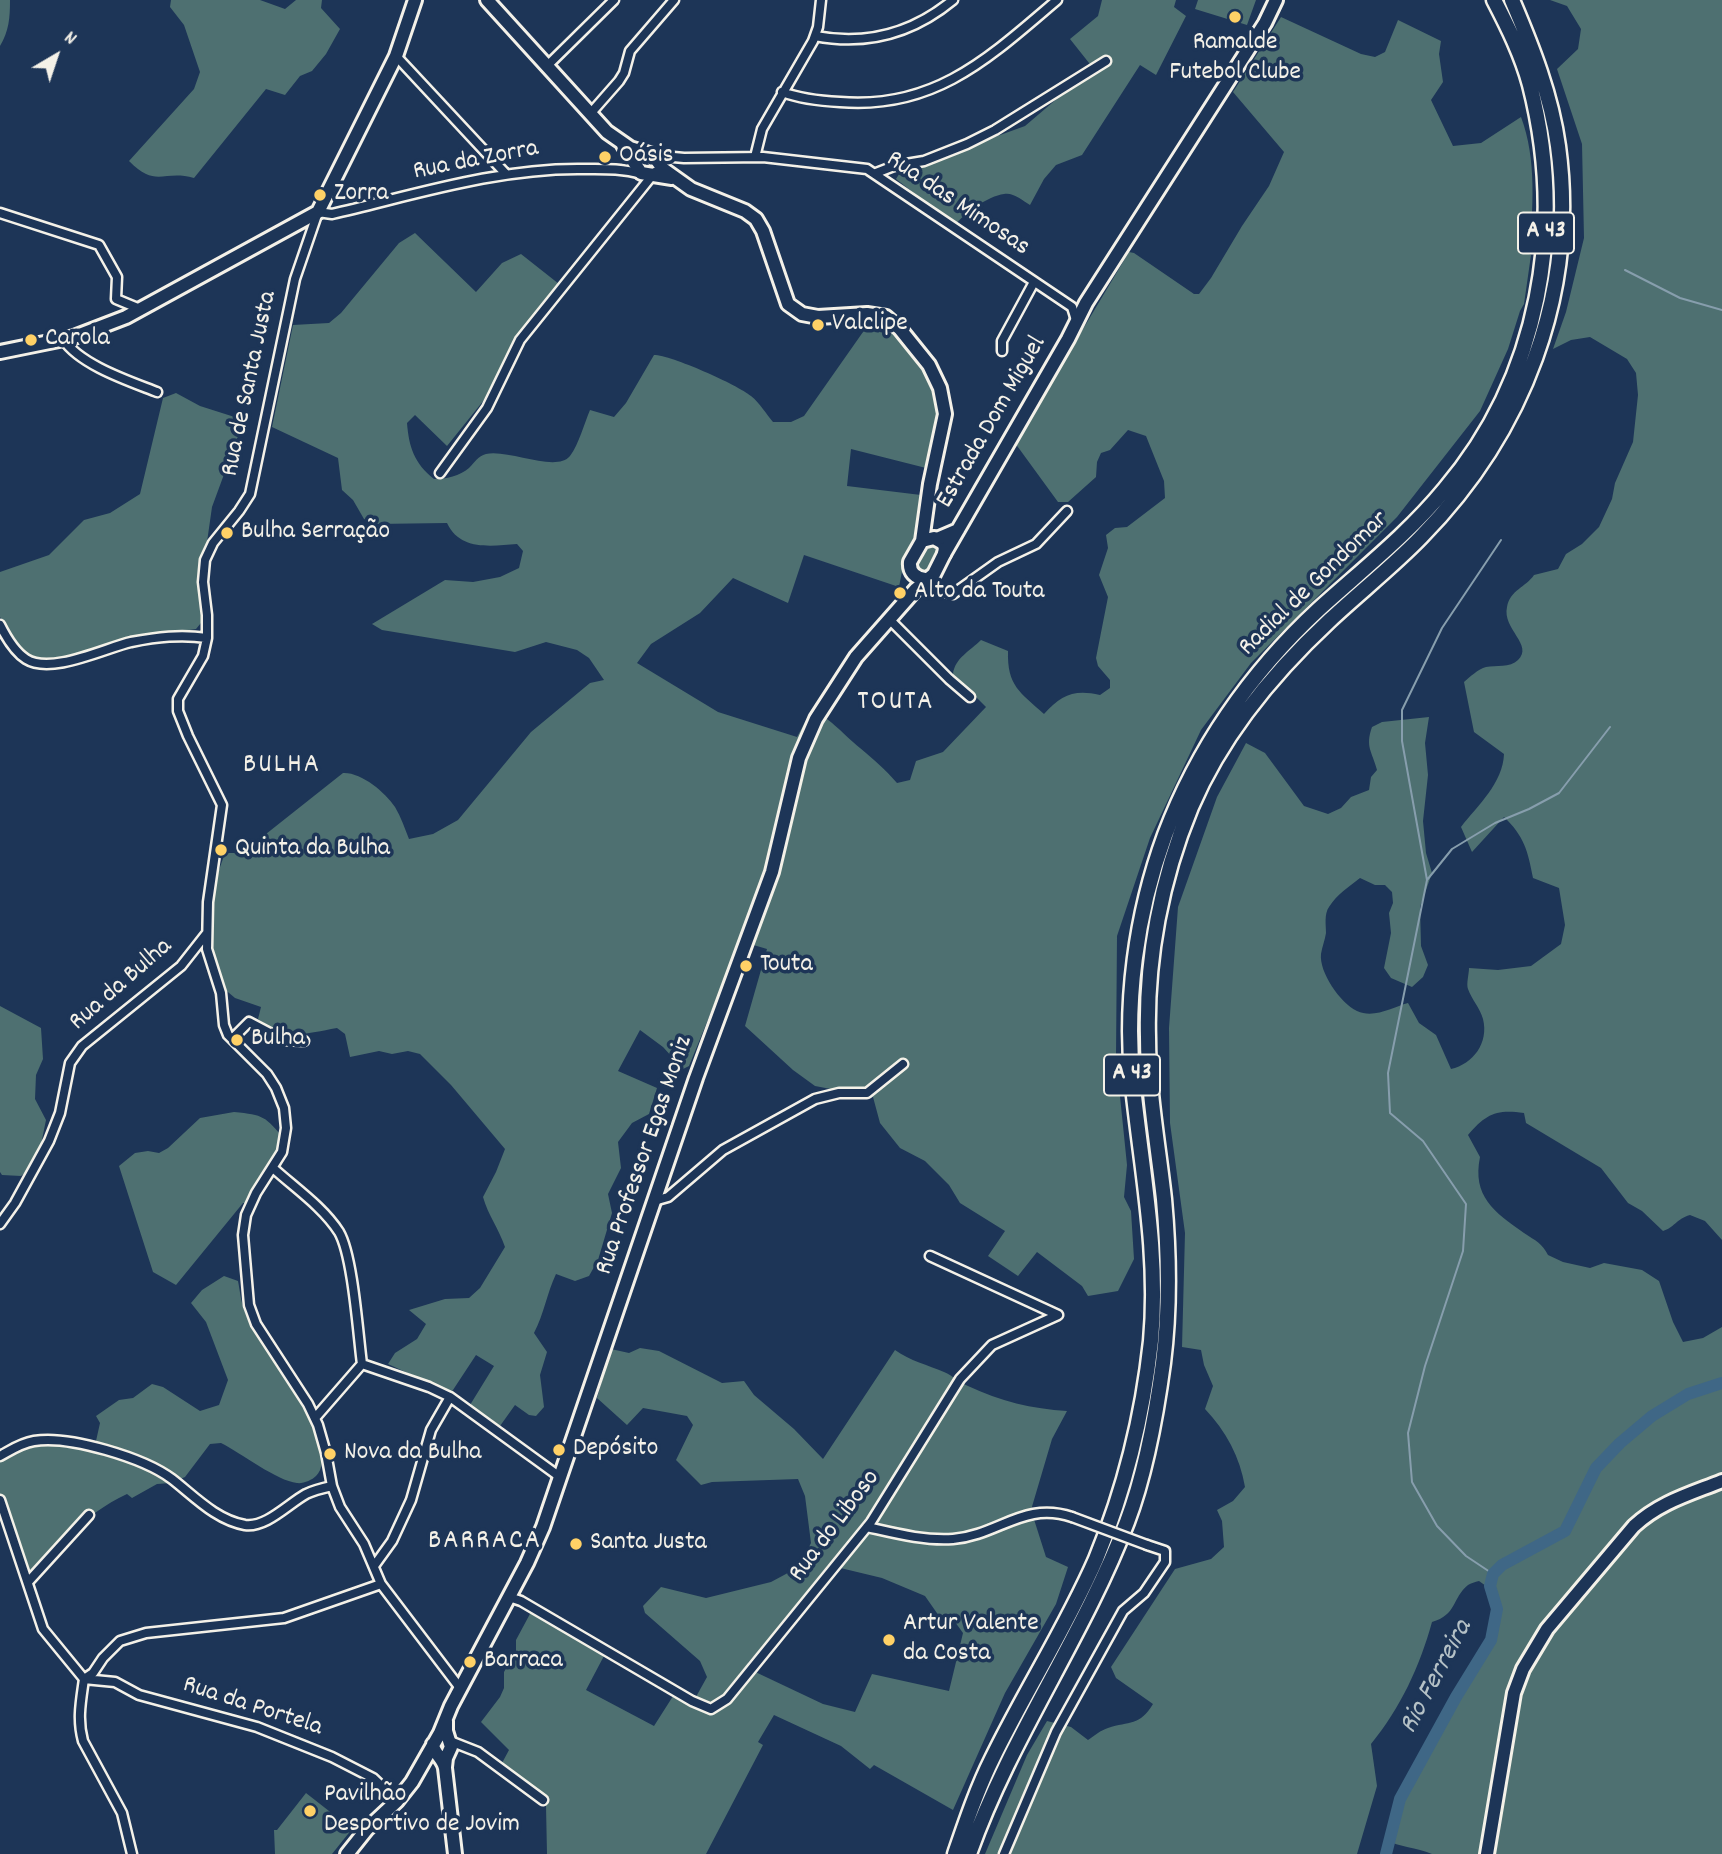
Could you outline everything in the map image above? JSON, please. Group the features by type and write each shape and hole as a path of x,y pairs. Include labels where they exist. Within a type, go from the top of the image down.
{"highway":[{"name":"Radial de Gondomar","path":"969,1854 1005,1764 1057,1671 1109,1565 1129,1518 1150,1439 1163,1362 1169,1266 1150,1076 1148,995 1158,919 1177,846 1191,806 1215,758 1264,689 1313,636 1418,541 1456,500 1505,428 1518,385 1534,315 1546,240 1546,190 1536,79 1494,0"},
{"name":"Radial de Gondomar","path":"955,1854 991,1760 1094,1563 1112,1518 1141,1404 1150,1342 1153,1259 1132,1083 1131,999 1144,906 1164,837 1191,775 1241,695 1292,636 1409,529 1444,490 1465,464 1496,414 1518,385 1545,330 1560,241 1562,190 1558,144 1513,0"}],"main road":[{"path":"0,352 96,329 140,309 318,212 396,56 415,0"},
{"path":"488,0 590,114 650,173 745,211 756,219 763,231 788,304 802,314 818,317 867,314 886,317 901,329 929,365 940,388 945,414 927,505 931,539 945,548 944,554"},
{"name":"Estrada Dom Miguel","path":"1068,339 1076,321 1265,23 1276,0"},
{"name":"Estrada Dom Miguel","path":"927,579 1068,339 1091,305 1090,299"},
{"name":"Estrada Dom Miguel","path":"931,539 958,530"},
{"name":"Rua Professor Egas Moniz","path":"889,619 911,584 913,573 909,562 931,539"},
{"path":"913,573 927,579"},
{"name":"Rua Professor Egas Moniz","path":"441,1746 447,1714 536,1545 696,1078 772,872 799,758 816,719 856,657 927,579"},
{"path":"1487,1854 1514,1693 1534,1648 1634,1526 1650,1511 1668,1501 1722,1481"},
{"path":"348,1854 367,1829 397,1801 424,1761 441,1746"},
{"path":"441,1746 455,1854"}],"street":[{"path":"547,66 614,0"},
{"path":"590,114 619,81 630,51 674,0"},
{"path":"755,157 762,129 815,36 821,0"},
{"path":"815,36 845,40 882,37 917,25 938,13 953,0"},
{"path":"782,92 796,97 857,104 920,94 974,68 1057,0"},
{"path":"396,56 505,173"},
{"path":"876,173 924,160 967,144 995,130 1106,61"},
{"name":"Rua das Mimosas","path":"650,173 684,158 755,157 867,169 1072,307"},
{"path":"440,473 487,408 520,340 650,173 675,176 675,167 679,160 684,158"},
{"name":"Rua das Mimosas","path":"650,173 684,158"},
{"name":"Rua da Zorra","path":"318,212 331,214 505,173 551,168 650,173"},
{"name":"Rua de Santa Justa","path":"207,638 203,582 205,559 213,542 250,494 295,279 318,212"},
{"path":"0,213 99,245 117,277 116,299 140,309"},
{"path":"1002,351 1002,341 1034,282"},
{"path":"1076,321 1072,307 1079,307 1090,299"},
{"path":"63,339 73,351 110,372 157,393"},
{"path":"927,579 943,592 953,594 999,562 1036,544 1067,511"},
{"path":"889,619 949,679 970,696"},
{"path":"0,625 18,652 27,660 37,663 86,658 132,642 178,635 207,638 202,656 178,699 178,711 188,736 222,806 208,902 207,949 221,993 224,1025 232,1039 267,1074 276,1088 284,1108 286,1128 282,1152 256,1193 246,1215 243,1235 244,1266 249,1305 256,1324 315,1418 340,1507 364,1544 382,1584 460,1688"},
{"name":"Rua da Bulha","path":"0,1224 15,1203 49,1141 60,1113 71,1063 76,1055 96,1033 181,966 208,933"},
{"path":"232,1039 249,1022 283,1040 304,1041"},
{"path":"654,1201 668,1197 723,1150 815,1099 839,1093 867,1093 903,1064"},
{"path":"273,1168 315,1205 339,1232 347,1253 362,1364 315,1418"},
{"name":"Rua do Liboso","path":"509,1597 521,1601 692,1701 711,1709 727,1699 867,1527 960,1379 992,1345 1021,1329 1058,1315 930,1256"},
{"path":"362,1364 450,1397 560,1477"},
{"path":"374,1566 392,1541 411,1500 431,1430 450,1397"},
{"path":"0,1456 16,1446 52,1439 93,1447 155,1469 214,1512 244,1525 260,1523 307,1494 332,1486"},
{"path":"0,1500 43,1629 84,1679"},
{"path":"867,1527 902,1535 952,1539 984,1532 1031,1513 1047,1511 1072,1517 1165,1551 1165,1562 1144,1592 1124,1611 1056,1732 1004,1854"},
{"path":"28,1582 89,1515"},
{"path":"132,1854 121,1813 83,1741 78,1716 84,1679 93,1673 103,1658 121,1641 146,1633 284,1618 382,1584"},
{"name":"Rua da Portela","path":"84,1679 115,1682 139,1695 269,1732 332,1757 373,1778 397,1801"},
{"path":"441,1746 464,1746 478,1752 543,1800"}],"green space":[{"path":"0,0 10,0 10,13 0,46"},
{"path":"171,0 260,0 285,9 296,0 322,0 321,8 340,29 326,54 312,71 300,76 285,95 266,89 194,178 154,176 129,161 194,89 200,72 184,25 170,7"},
{"path":"1102,0 1176,0 1174,7 1186,16 1156,75 1140,65 1082,155 1056,165 1044,179 1030,205 1011,194 998,195 977,206 955,225 896,179 901,171 1025,126 1093,68 1070,39 1098,16"},
{"name":"Ramalde Futebol Clube","path":"1198,0 1256,0 1247,25 1195,9"},
{"path":"1550,0 1722,0 1722,1240 1705,1221 1690,1215 1663,1231 1642,1211 1628,1203 1601,1168 1526,1123 1524,1113 1506,1112 1492,1115 1480,1122 1468,1135 1480,1157 1479,1182 1488,1202 1503,1218 1538,1242 1548,1255 1563,1262 1590,1268 1604,1263 1642,1270 1659,1281 1683,1342 1703,1338 1722,1327 1722,1854 1432,1854 1385,1839 1389,1822 1411,1776 1423,1760 1423,1747 1440,1717 1463,1689 1478,1655 1488,1648 1495,1628 1494,1612 1486,1586 1479,1581 1468,1585 1450,1611 1432,1622 1408,1686 1371,1744 1377,1786 1357,1854 985,1854 1027,1755 1047,1721 1071,1727 1088,1740 1105,1729 1134,1722 1153,1704 1116,1678 1111,1667 1175,1569 1211,1559 1224,1547 1222,1521 1217,1510 1233,1501 1245,1487 1240,1465 1231,1445 1205,1409 1213,1386 1201,1350 1182,1347 1185,1233 1170,1123 1169,1028 1178,907 1217,797 1246,743 1265,753 1304,806 1328,814 1341,808 1351,797 1369,790 1371,777 1377,770 1369,744 1372,727 1382,722 1429,717 1425,743 1428,775 1423,821 1426,853 1432,873 1420,907 1421,946 1428,965 1423,977 1412,987 1391,978 1384,968 1391,933 1389,913 1393,903 1392,892 1385,885 1375,885 1360,878 1339,894 1327,910 1326,933 1321,954 1327,978 1350,1007 1370,1014 1408,1003 1419,1023 1436,1035 1451,1069 1466,1062 1478,1051 1484,1036 1483,1019 1467,987 1469,968 1498,970 1531,966 1561,944 1565,925 1559,888 1533,878 1524,844 1511,824 1504,817 1472,852 1461,827 1494,784 1503,765 1504,754 1474,732 1464,682 1483,668 1507,665 1518,660 1522,648 1507,615 1509,601 1534,575 1558,569 1566,554 1582,544 1599,527 1633,442 1638,395 1636,373 1627,359 1590,337 1571,340 1553,349 1566,312 1584,238 1582,144 1557,69 1578,49 1581,29 1567,6"},
{"path":"1281,17 1361,54 1375,57 1385,52 1398,20 1441,41 1439,54 1443,82 1431,100 1453,146 1481,143 1521,117 1532,167 1531,255 1524,304 1508,349 1480,411 1397,517 1251,663 1201,730 1150,838 1117,936 1116,1057 1127,1165 1124,1197 1131,1211 1134,1259 1118,1291 1088,1296 1082,1286 1037,1252 1018,1276 988,1256 1005,1231 960,1203 949,1185 925,1161 900,1148 880,1123 873,1097 859,1090 815,1086 793,1070 745,1026 767,949 740,941 689,1066 683,1069 663,1047 640,1030 618,1071 657,1088 649,1114 632,1123 618,1142 621,1168 608,1194 612,1213 598,1260 589,1276 575,1281 556,1274 534,1333 547,1352 540,1375 544,1407 536,1416 529,1415 515,1405 500,1426 470,1405 494,1366 476,1355 451,1393 388,1364 395,1353 417,1339 426,1324 409,1310 445,1299 469,1298 480,1288 505,1247 483,1197 505,1149 451,1085 420,1054 408,1051 392,1054 379,1051 350,1057 345,1034 337,1028 296,1034 279,1031 258,1019 261,1007 235,998 222,987 210,956 212,918 204,912 225,853 242,853 343,773 365,779 391,801 409,839 433,834 458,820 531,732 590,683 604,680 589,658 577,650 546,642 515,652 382,630 372,624 445,580 473,582 500,577 519,568 523,551 517,544 487,546 468,542 453,532 447,523 375,524 364,519 353,500 342,490 338,458 272,427 293,325 329,323 341,313 399,243 415,233 476,292 502,263 521,254 559,284 520,333 502,371 484,400 447,446 415,415 407,423 414,454 434,479 461,473 486,454 496,453 543,462 563,461 576,446 590,410 614,417 626,403 654,355 689,365 744,391 773,422 791,422 804,416 870,322 895,334 913,354 933,392 936,404 937,415 926,468 851,449 847,486 921,495 914,541 904,561 899,587 804,555 788,603 733,578 700,613 651,644 637,663 718,712 797,737 812,709 838,728 897,783 910,780 916,761 943,752 986,707 953,674 960,659 981,640 1008,651 1013,681 1022,694 1044,714 1056,702 1069,695 1100,695 1110,688 1110,680 1098,666 1096,658 1108,597 1099,575 1108,548 1106,535 1115,528 1127,527 1165,498 1164,481 1146,436 1128,430 1110,450 1101,453 1096,477 1068,502 1058,502 1015,443 1129,252 1194,294 1199,294 1269,186 1284,152 1233,92"},
{"path":"176,393 200,406 244,420 212,507 205,556 205,618 196,629 135,638 68,657 38,660 24,652 0,617 0,572 49,555 84,520 110,513 140,494 163,398"},
{"path":"927,545 933,545 939,551 926,574 917,571 915,563"},
{"path":"0,1006 41,1028 43,1059 36,1075 35,1099 46,1120 37,1164 21,1176 2,1175 0,1172"},
{"path":"234,1112 263,1118 285,1140 281,1168 255,1203 243,1203 176,1285 153,1272 119,1166 135,1153 159,1153 168,1148 200,1118"},
{"path":"224,1276 238,1281 244,1308 253,1327 310,1420 319,1443 322,1462 316,1476 302,1483 289,1481 221,1443 210,1444 185,1477 171,1483 157,1484 132,1498 127,1494 111,1502 70,1533 21,1581 0,1513 0,1452 66,1438 96,1441 100,1423 96,1416 119,1400 133,1398 152,1384 163,1387 200,1411 219,1405 228,1380 206,1322 191,1303 202,1290"},
{"path":"640,1348 659,1351 722,1383 744,1381 754,1395 794,1429 823,1459 895,1350 992,1396 1029,1406 1067,1411 1052,1439 1031,1510 1046,1557 1068,1567 1056,1604 1005,1693 953,1810 874,1765 870,1769 841,1746 774,1715 758,1742 763,1745 706,1854 547,1854 546,1806 524,1790 521,1780 502,1763 509,1750 481,1722 500,1697 504,1688 504,1672 516,1651 516,1640 531,1612 605,1654 586,1690 654,1726 675,1693 692,1704 707,1677 700,1661 645,1613 643,1606 661,1587 706,1598 771,1582 799,1567 811,1543 805,1496 798,1479 712,1482 701,1485 676,1460 693,1425 687,1416 643,1408 627,1425 597,1398 611,1349 629,1353","holes":["828,1565 882,1578 925,1596 939,1616 955,1622 963,1633 949,1691 872,1674 855,1712 823,1704 749,1669 748,1663"]},
{"name":"Pavilhão Desportivo de Jovim","path":"306,1793 352,1829 332,1854 275,1854 274,1830 277,1830"}],"waterway":[{"path":"1625,270 1680,298 1722,310"},
{"path":"1493,1574 1466,1556 1437,1526 1412,1482 1408,1433 1425,1366 1463,1251 1466,1204 1423,1141 1390,1113 1388,1073 1427,880 1402,741 1402,710 1442,628 1501,540"},
{"path":"1427,880 1452,849 1495,823 1559,793 1610,727"},
{"name":"Rio Ferreira","path":"1386,1854 1400,1799 1491,1640 1497,1609 1490,1586 1493,1574 1502,1565 1565,1531 1596,1468 1652,1416 1688,1394 1722,1383"}],"place":[{"name":"Ramalde Futebol Clube","path":"1235,17"},
{"name":"Oásis","path":"605,157"},
{"name":"Zorra","path":"320,195"},
{"name":"Valclipe","path":"818,325"},
{"name":"Carola","path":"31,340"},
{"name":"Bulha Serração","path":"227,533"},
{"name":"Alto da Touta","path":"900,593"},
{"name":"Quinta da Bulha","path":"221,850"},
{"name":"Touta","path":"746,966"},
{"name":"Bulha","path":"237,1040"},
{"name":"Depósito","path":"559,1450"},
{"name":"Nova da Bulha","path":"330,1454"},
{"name":"Santa Justa","path":"576,1544"},
{"name":"Artur Valente da Costa","path":"889,1640"},
{"name":"Barraca","path":"470,1662"},
{"name":"Pavilhão Desportivo de Jovim","path":"310,1811"}],"district":[{"name":"TOUTA","path":"896,704"},
{"name":"BULHA","path":"282,767"},
{"name":"BARRACA","path":"485,1543"}]}
